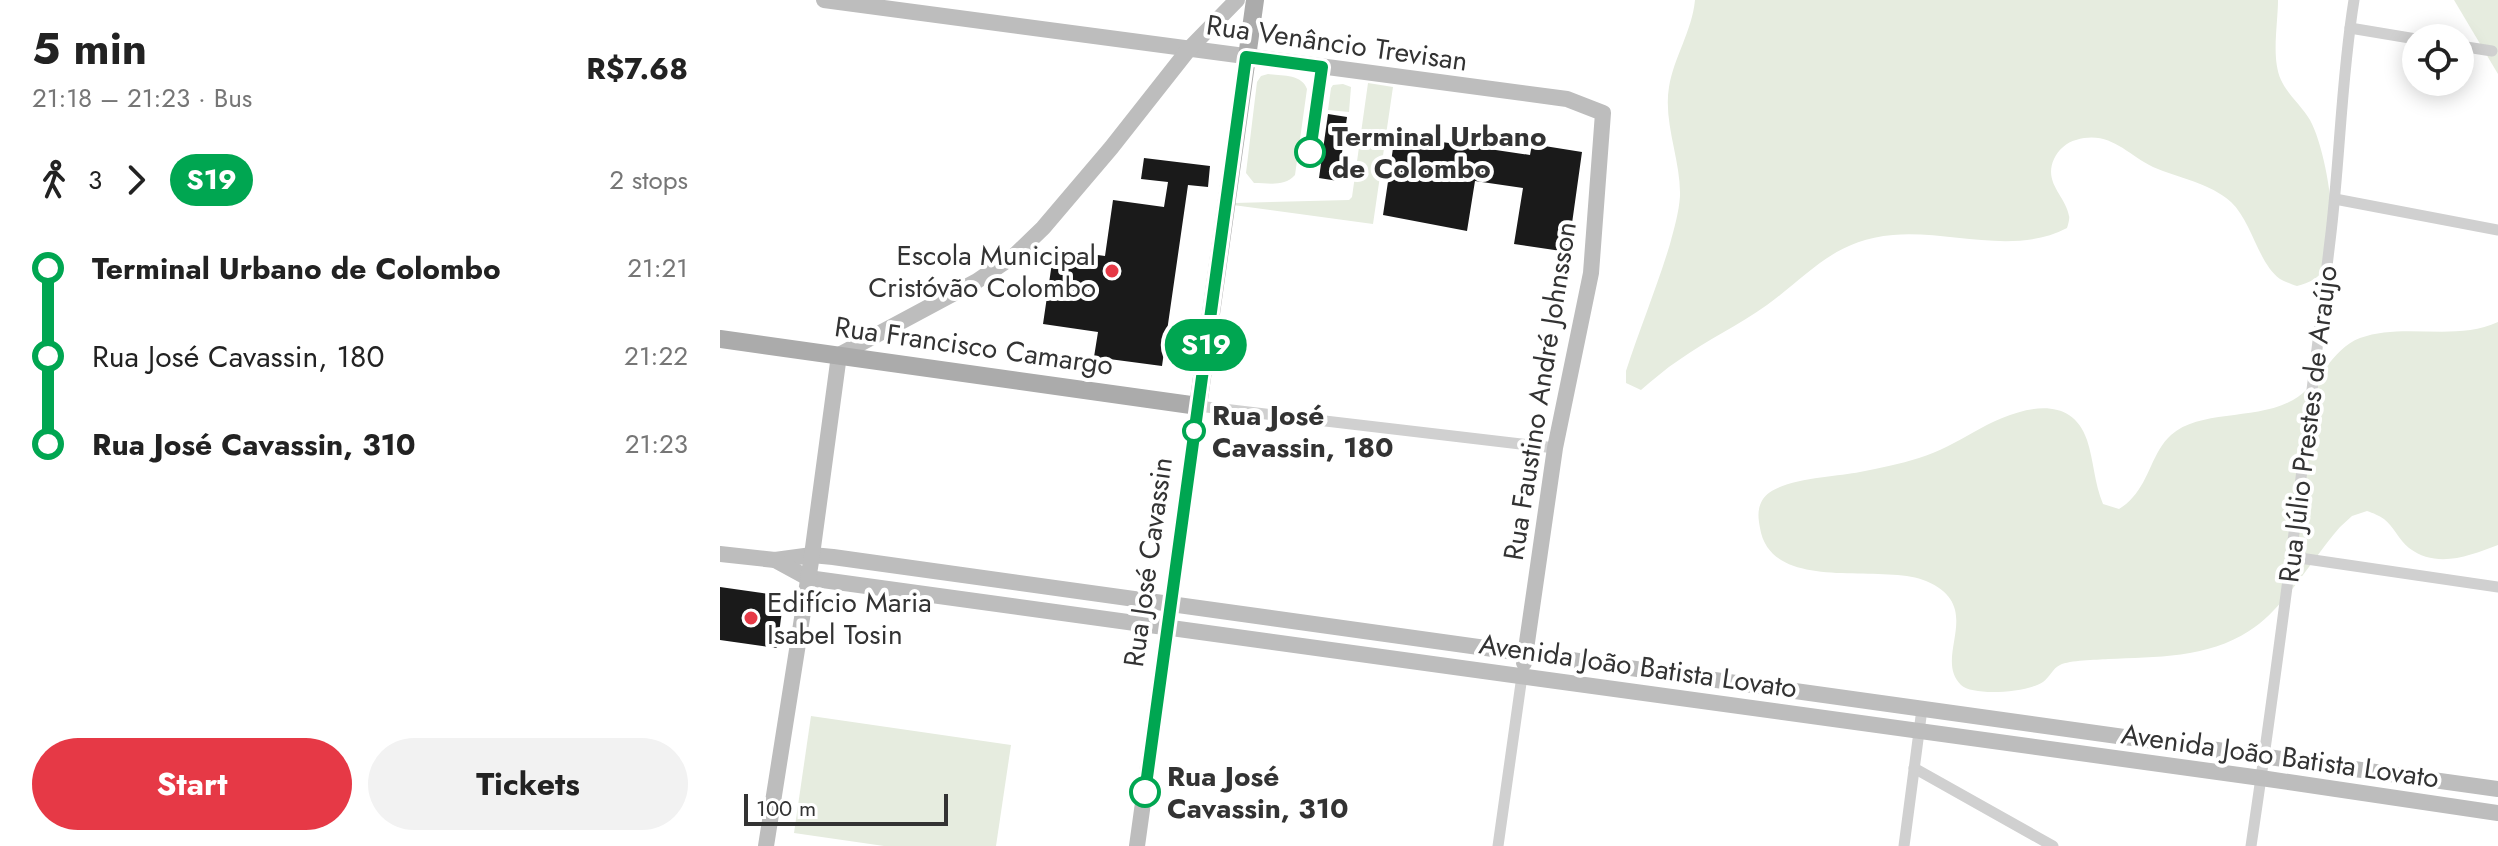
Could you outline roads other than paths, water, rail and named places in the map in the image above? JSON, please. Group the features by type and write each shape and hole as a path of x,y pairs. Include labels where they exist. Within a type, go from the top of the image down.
{"main road":[{"name":"Rua José Cavassin","path":"1198,406 1255,0"},
{"name":"Rua Francisco Camargo","path":"720,339 1198,406"}],"street":[{"name":"Rua Venâncio Trevisan","path":"824,0 1567,99 1603,113"},
{"path":"766,846 812,555 839,355 977,281 1015,255 1043,228 1189,49 1237,0"},
{"name":"Rua Júlio Prestes de Araújo","path":"2251,846 2293,557 2335,199 2354,0"},
{"path":"2350,28 2402,37"},
{"path":"2474,48 2492,51"},
{"name":"Rua Faustino André Johnsson","path":"1522,676 1555,448 1591,273 1603,113"},
{"path":"2335,199 2498,230"},
{"name":"Rua Francisco Camargo","path":"1198,406 1555,448"},
{"name":"Rua José Cavassin","path":"1137,846 1198,406"},
{"name":"Avenida João Batista Lovato","path":"720,554 775,560 812,555 2498,789"},
{"path":"2293,557 2498,587"},
{"name":"Avenida João Batista Lovato","path":"775,560 808,578 2498,813"},
{"path":"1239,638 1242,614"},
{"path":"1498,846 1522,676"},
{"path":"1904,846 1922,709"},
{"path":"1914,768 2053,846"}],"place":[{"name":"Terminal Urbano de Colombo","path":"1310,152"},
{"name":"Escola Municipal Cristóvão Colombo","path":"1112,271"},
{"name":"Rua José Cavassin, 180","path":"1194,431"},
{"name":"Edifício Maria Isabel Tosin","path":"751,618"},
{"name":"Rua José Cavassin, 310","path":"1145,792"}]}
